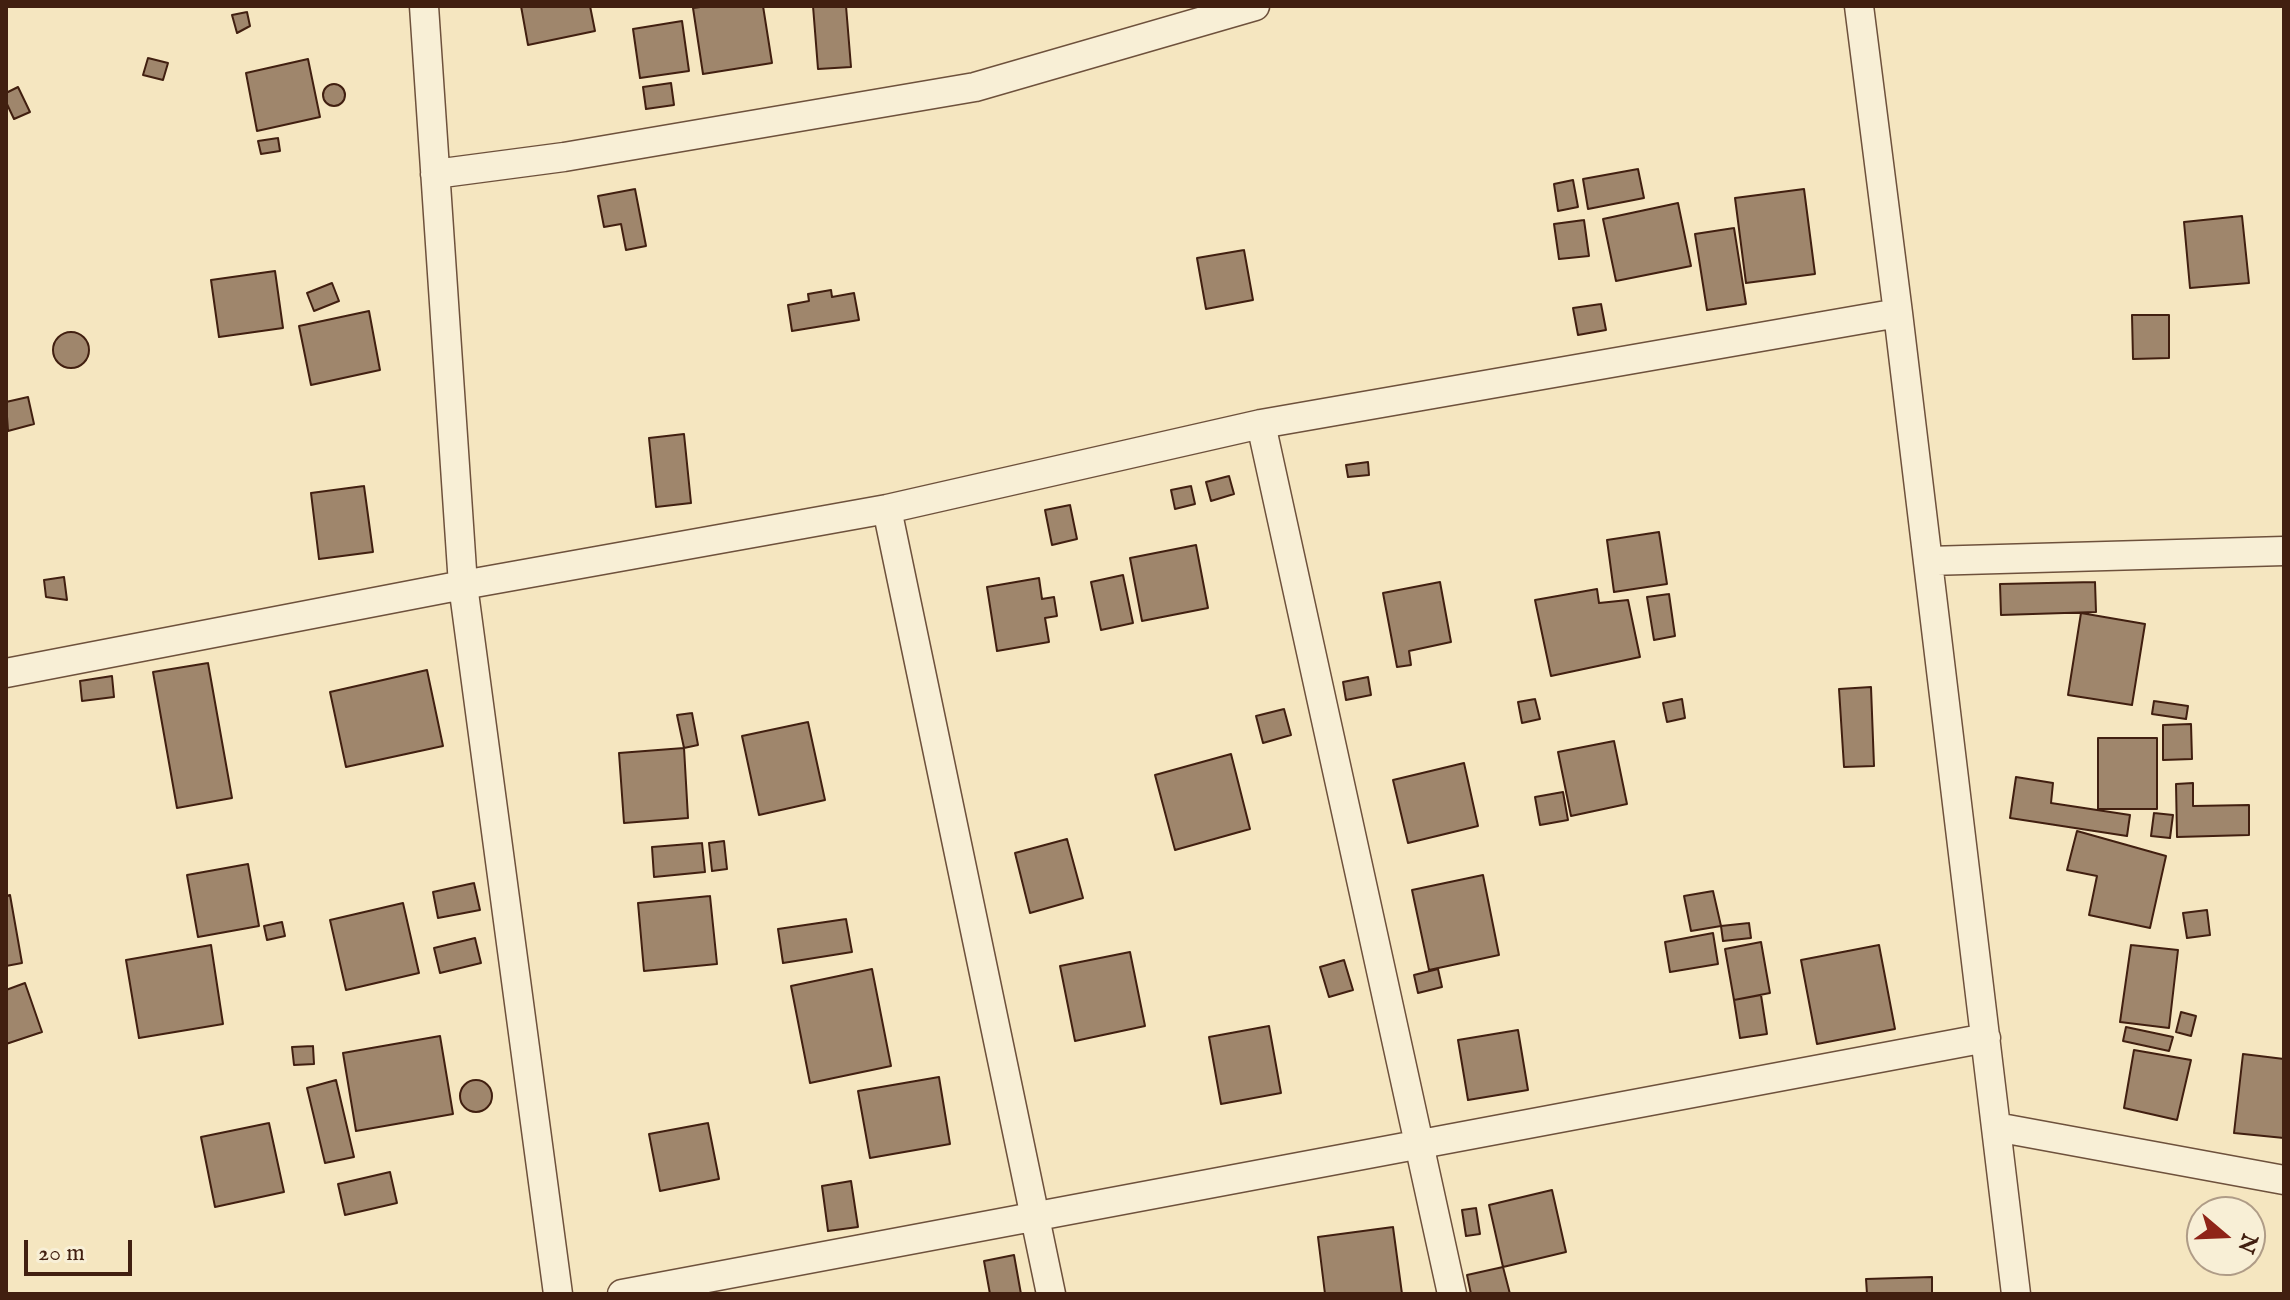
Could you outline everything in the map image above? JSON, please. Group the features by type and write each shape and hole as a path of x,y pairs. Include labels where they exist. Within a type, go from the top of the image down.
{"street":[{"path":"424,6 463,585 558,1294"},
{"path":"435,174 564,157 975,87 1255,6"},
{"path":"1859,6 2016,1294"},
{"path":"6,673 463,585 887,509 1261,424 1898,313"},
{"path":"1261,424 1452,1294"},
{"path":"887,509 1051,1294"},
{"path":"1928,561 2284,551"},
{"path":"622,1294 1986,1038"},
{"path":"1996,1127 2284,1180"}],"building":[{"path":"521,6 590,6 595,31 528,45"},
{"path":"763,6 772,63 703,74 693,8"},
{"path":"813,6 846,6 851,67 818,69"},
{"path":"247,12 250,26 237,33 232,15"},
{"path":"682,21 689,71 640,78 633,29"},
{"path":"148,58 168,63 163,80 143,75"},
{"path":"308,59 320,117 257,131 246,73"},
{"path":"671,83 674,105 646,109 643,87"},
{"path":"334,84 345,95 334,106 323,95"},
{"path":"18,87 30,112 14,119 6,102 6,93"},
{"path":"278,138 280,151 261,154 258,141"},
{"path":"1638,169 1644,198 1588,209 1583,179"},
{"path":"1573,180 1578,207 1558,211 1554,184"},
{"path":"635,189 646,246 626,250 621,224 604,227 598,196"},
{"path":"1804,189 1815,274 1746,283 1735,198"},
{"path":"1678,203 1691,266 1616,281 1603,219"},
{"path":"2242,216 2249,283 2190,288 2184,222"},
{"path":"1584,220 1589,256 1559,259 1554,224"},
{"path":"1734,228 1746,304 1707,310 1695,234"},
{"path":"1244,250 1253,300 1206,309 1197,258"},
{"path":"275,271 283,328 219,337 211,280"},
{"path":"332,283 339,301 314,311 307,293"},
{"path":"831,290 832,297 854,293 859,320 792,331 788,305 809,301 808,294"},
{"path":"1601,304 1606,330 1578,335 1573,308"},
{"path":"369,311 380,370 311,385 299,326"},
{"path":"2132,315 2169,315 2169,358 2133,359"},
{"path":"71,332 84,337 89,350 84,363 71,368 58,363 53,350 58,337"},
{"path":"28,397 34,424 8,431 6,402"},
{"path":"684,434 691,503 656,507 649,438"},
{"path":"1368,462 1369,475 1348,477 1346,465"},
{"path":"1229,476 1234,494 1211,501 1206,482"},
{"path":"364,486 373,552 319,559 311,493"},
{"path":"1191,486 1195,504 1175,509 1171,490"},
{"path":"1070,505 1077,539 1052,545 1045,510"},
{"path":"1659,532 1667,584 1614,592 1607,540"},
{"path":"1196,545 1208,608 1142,621 1130,558"},
{"path":"1123,575 1133,623 1101,630 1091,582"},
{"path":"64,577 67,600 46,597 44,580"},
{"path":"1039,578 1042,599 1054,597 1057,616 1045,618 1049,642 997,651 987,587"},
{"path":"1440,582 1451,642 1409,651 1411,665 1397,667 1383,593"},
{"path":"2095,582 2096,612 2001,615 2000,584"},
{"path":"1597,589 1599,603 1628,600 1640,657 1551,676 1535,600"},
{"path":"1669,594 1675,636 1654,640 1647,597"},
{"path":"2081,613 2145,624 2132,705 2068,695"},
{"path":"208,663 232,798 177,808 153,672"},
{"path":"427,670 443,746 346,767 330,692"},
{"path":"112,676 114,697 82,701 80,681"},
{"path":"1368,677 1371,695 1346,700 1343,682"},
{"path":"1871,687 1874,766 1844,767 1839,689"},
{"path":"1535,699 1540,719 1522,723 1518,702"},
{"path":"1682,699 1685,718 1667,722 1663,703"},
{"path":"2154,701 2188,706 2186,719 2152,714"},
{"path":"1284,709 1291,735 1263,743 1256,716"},
{"path":"692,713 698,745 684,748 677,715"},
{"path":"808,722 825,800 759,815 742,736"},
{"path":"2191,724 2192,759 2163,760 2163,725"},
{"path":"2098,738 2157,738 2157,809 2098,809"},
{"path":"1614,741 1627,804 1571,816 1558,752"},
{"path":"684,748 688,818 624,823 619,753"},
{"path":"1231,754 1250,829 1175,850 1155,775"},
{"path":"1464,763 1478,826 1408,843 1393,780"},
{"path":"2016,777 2053,783 2051,803 2130,815 2127,836 2010,818"},
{"path":"2193,783 2193,806 2249,805 2249,835 2177,837 2176,784"},
{"path":"1563,792 1568,820 1540,825 1535,797"},
{"path":"2154,813 2173,815 2170,838 2151,836"},
{"path":"2077,831 2166,856 2150,928 2089,915 2097,876 2067,870"},
{"path":"1067,839 1083,898 1030,913 1015,853"},
{"path":"724,841 727,869 712,871 709,843"},
{"path":"702,843 705,872 654,877 652,847"},
{"path":"248,864 259,926 198,937 187,875"},
{"path":"1483,875 1499,955 1429,970 1412,890"},
{"path":"474,883 480,910 438,918 433,892"},
{"path":"1713,891 1721,926 1691,931 1684,896"},
{"path":"10,895 22,963 6,966 6,896"},
{"path":"710,896 717,964 644,971 638,903"},
{"path":"403,903 419,973 346,990 330,920"},
{"path":"2207,910 2210,935 2187,938 2183,913"},
{"path":"846,919 852,952 783,963 778,929"},
{"path":"282,922 285,936 267,940 264,926"},
{"path":"1749,923 1751,938 1723,941 1721,926"},
{"path":"1713,933 1718,964 1670,972 1665,942"},
{"path":"475,938 481,963 440,973 434,948"},
{"path":"1761,942 1770,993 1734,1000 1725,949"},
{"path":"211,945 223,1024 139,1038 126,960"},
{"path":"1879,945 1895,1029 1817,1044 1801,960"},
{"path":"2131,945 2178,950 2169,1028 2120,1022"},
{"path":"1130,952 1145,1026 1075,1041 1060,966"},
{"path":"1344,960 1353,990 1329,997 1320,967"},
{"path":"872,969 891,1066 810,1083 791,986"},
{"path":"1438,969 1442,987 1418,993 1414,975"},
{"path":"25,983 42,1032 6,1044 6,990"},
{"path":"1761,995 1767,1034 1740,1038 1734,1000"},
{"path":"2181,1012 2196,1016 2191,1036 2176,1032"},
{"path":"1269,1026 1281,1093 1221,1104 1209,1037"},
{"path":"2126,1027 2173,1037 2169,1051 2123,1041"},
{"path":"1518,1030 1528,1090 1468,1100 1458,1040"},
{"path":"440,1036 453,1114 356,1131 343,1053"},
{"path":"313,1046 314,1064 294,1065 292,1047"},
{"path":"2134,1050 2191,1060 2177,1120 2124,1108"},
{"path":"2243,1054 2284,1059 2284,1138 2234,1133"},
{"path":"939,1077 950,1144 870,1158 858,1091"},
{"path":"336,1080 354,1157 325,1163 307,1088"},
{"path":"476,1080 488,1084 492,1096 488,1108 476,1112 464,1108 460,1096 464,1084"},
{"path":"269,1123 284,1192 215,1207 201,1137"},
{"path":"708,1123 719,1179 660,1191 649,1134"},
{"path":"390,1172 397,1203 345,1215 338,1184"},
{"path":"851,1181 858,1227 828,1231 822,1186"},
{"path":"1552,1190 1566,1252 1503,1267 1489,1205"},
{"path":"1476,1208 1480,1234 1466,1236 1462,1210"},
{"path":"1393,1227 1402,1294 1325,1294 1318,1237"},
{"path":"1014,1255 1021,1294 990,1294 984,1261"},
{"path":"1503,1267 1510,1294 1471,1294 1467,1275"},
{"path":"1932,1277 1932,1294 1867,1294 1866,1279"}]}
